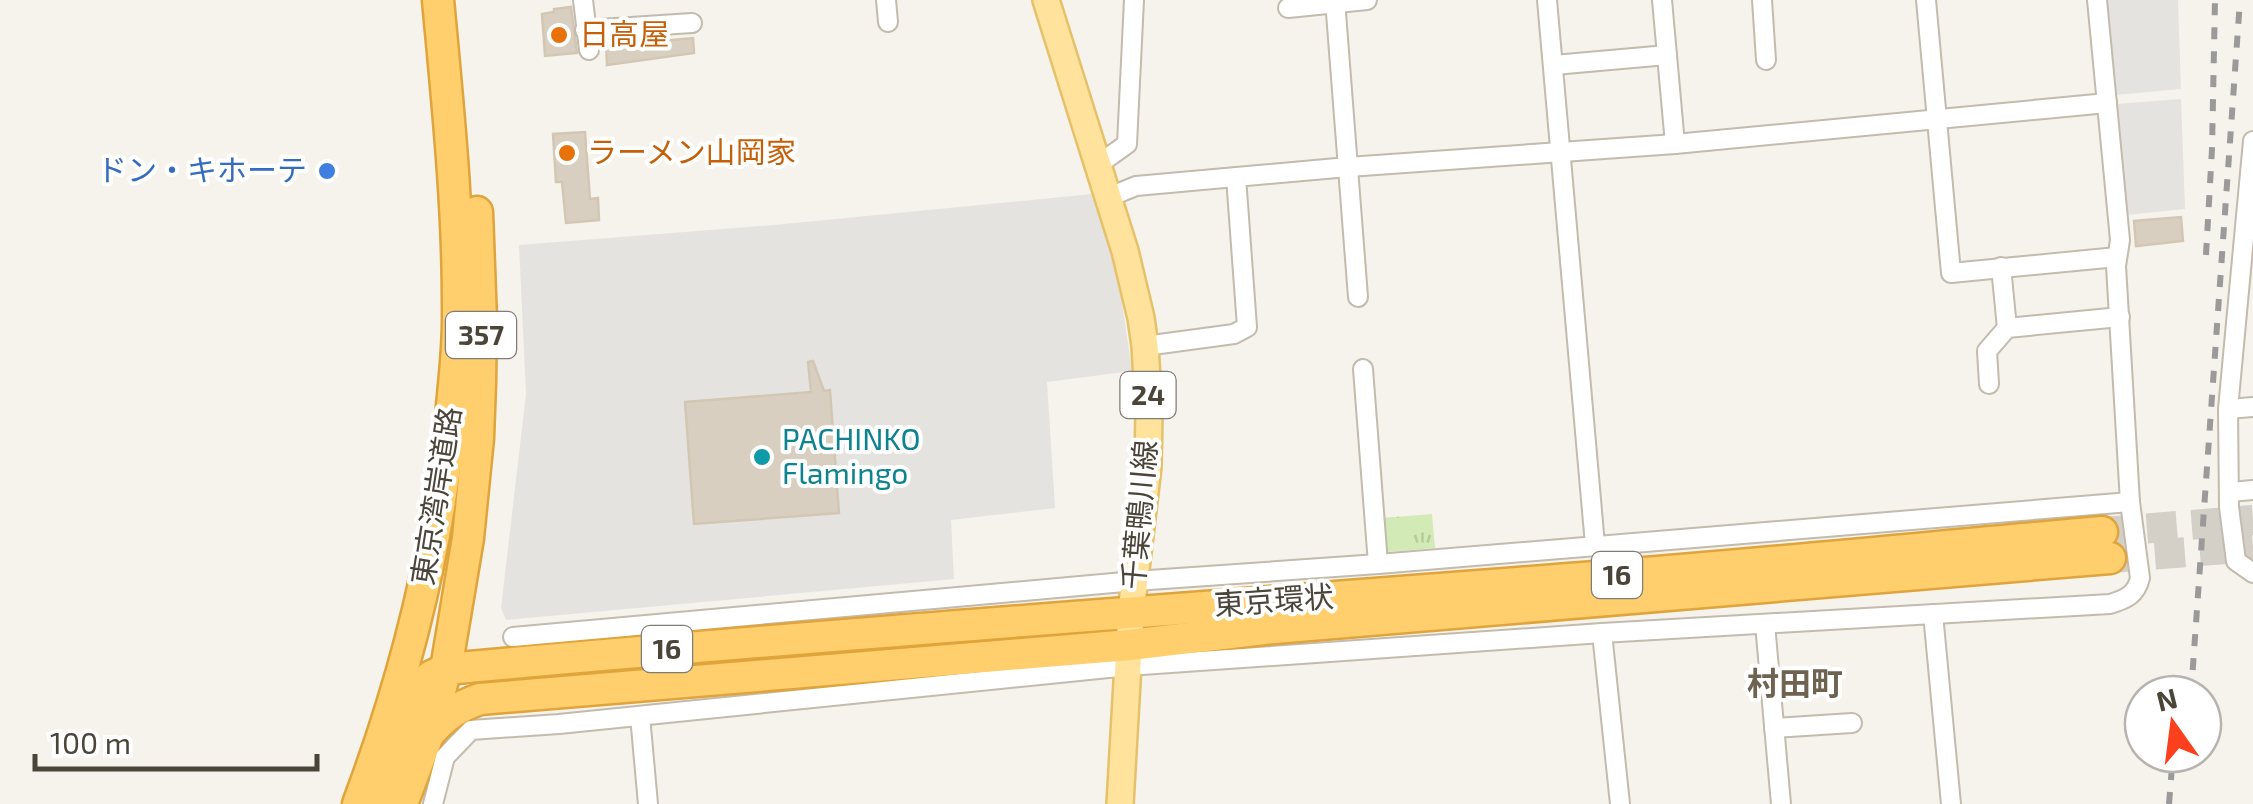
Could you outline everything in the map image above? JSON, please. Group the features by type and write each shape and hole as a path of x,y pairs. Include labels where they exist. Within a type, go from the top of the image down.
{"highway":[{"name":"東京湾岸道路","path":"358,804 412,637 433,547 444,475 458,324 457,222 438,0"},
{"name":"東京湾岸道路","path":"402,804 428,735 441,675 473,502 478,438 481,352 476,200 459,0"},
{"name":"東京環状","path":"428,735 441,718 480,698 712,678 1129,655 1274,628 2106,545 1599,577 1133,596 441,675"},
{"path":"1438,614 1440,645"},
{"path":"380,804 420,689 441,675 421,662 412,637"},
{"name":"東京環状","path":"441,675 451,684 465,686 609,673 712,678"}],"main road":[{"name":"千葉鴨川線","path":"1046,0 1126,250 1145,346 1148,467 1133,596 1120,804"}],"street":[{"path":"583,0 588,50"},
{"path":"886,0 888,22"},
{"path":"1099,164 1127,144 1134,0"},
{"path":"1288,8 1366,0"},
{"path":"1547,0 1595,546"},
{"path":"1662,0 1675,144"},
{"path":"1762,0 1766,60"},
{"path":"1926,0 1951,273 2117,257"},
{"path":"433,804 445,757 472,730 1068,671 1129,655 1440,645 2110,604 2126,599 2138,588 2140,578 2130,502 2117,257 2120,240 2098,0"},
{"path":"1335,1 1358,296"},
{"path":"585,30 692,23"},
{"path":"1554,65 1667,55"},
{"path":"1110,197 1136,186 1675,144 2107,103"},
{"path":"2253,140 2228,409 2231,528 2236,560 2253,573"},
{"path":"1145,346 1234,334 1247,326 1236,177"},
{"path":"2001,267 2007,328"},
{"path":"1989,384 1987,351 2007,328 2120,318"},
{"path":"1363,369 1378,564"},
{"path":"2228,409 2253,407"},
{"path":"2230,492 2253,490"},
{"path":"513,636 1064,588 1133,596 1219,575 2130,502"},
{"path":"1933,614 1950,804"},
{"path":"1765,624 1781,804"},
{"path":"1602,633 1620,804"},
{"path":"640,716 648,804"},
{"path":"1774,728 1852,723"}],"green space":[{"path":"1432,514 1435,548 1386,552 1383,518"}],"shaded area":[{"path":"2107,0 2178,0 2181,89 2115,95"},
{"path":"2181,99 2185,209 2126,215 2116,104"},
{"path":"1092,194 1115,255 1132,371 1047,382 1055,508 951,520 954,579 506,620 501,608 526,394 519,245","holes":["821,384 824,391 830,391 839,513 694,524 685,402 811,392"]}],"building":[{"path":"571,7 577,53 545,56 542,14"},
{"path":"693,38 694,53 607,65 606,43"},
{"path":"585,132 590,199 598,198 599,220 566,223 562,182 556,182 553,134"},
{"path":"2181,217 2183,241 2136,246 2134,221"},
{"name":"PACHINKO Flamingo","path":"813,361 824,391 830,390 839,513 694,524 685,402 811,392 808,362"}],"tunnel":[{"path":"2102,532 2253,520"},
{"path":"2110,558 2253,547"}],"railway":[{"path":"2206,255 2215,0"},
{"path":"2192,674 2240,0"},
{"path":"2169,804 2171,774"}],"place":[{"name":"日高屋","path":"559,35"},
{"name":"ラーメン山岡家","path":"567,153"},
{"name":"ドン・キホーテ","path":"327,171"},
{"name":"PACHINKO Flamingo","path":"762,457"}],"district":[{"name":"村田町","path":"1795,684"}]}
